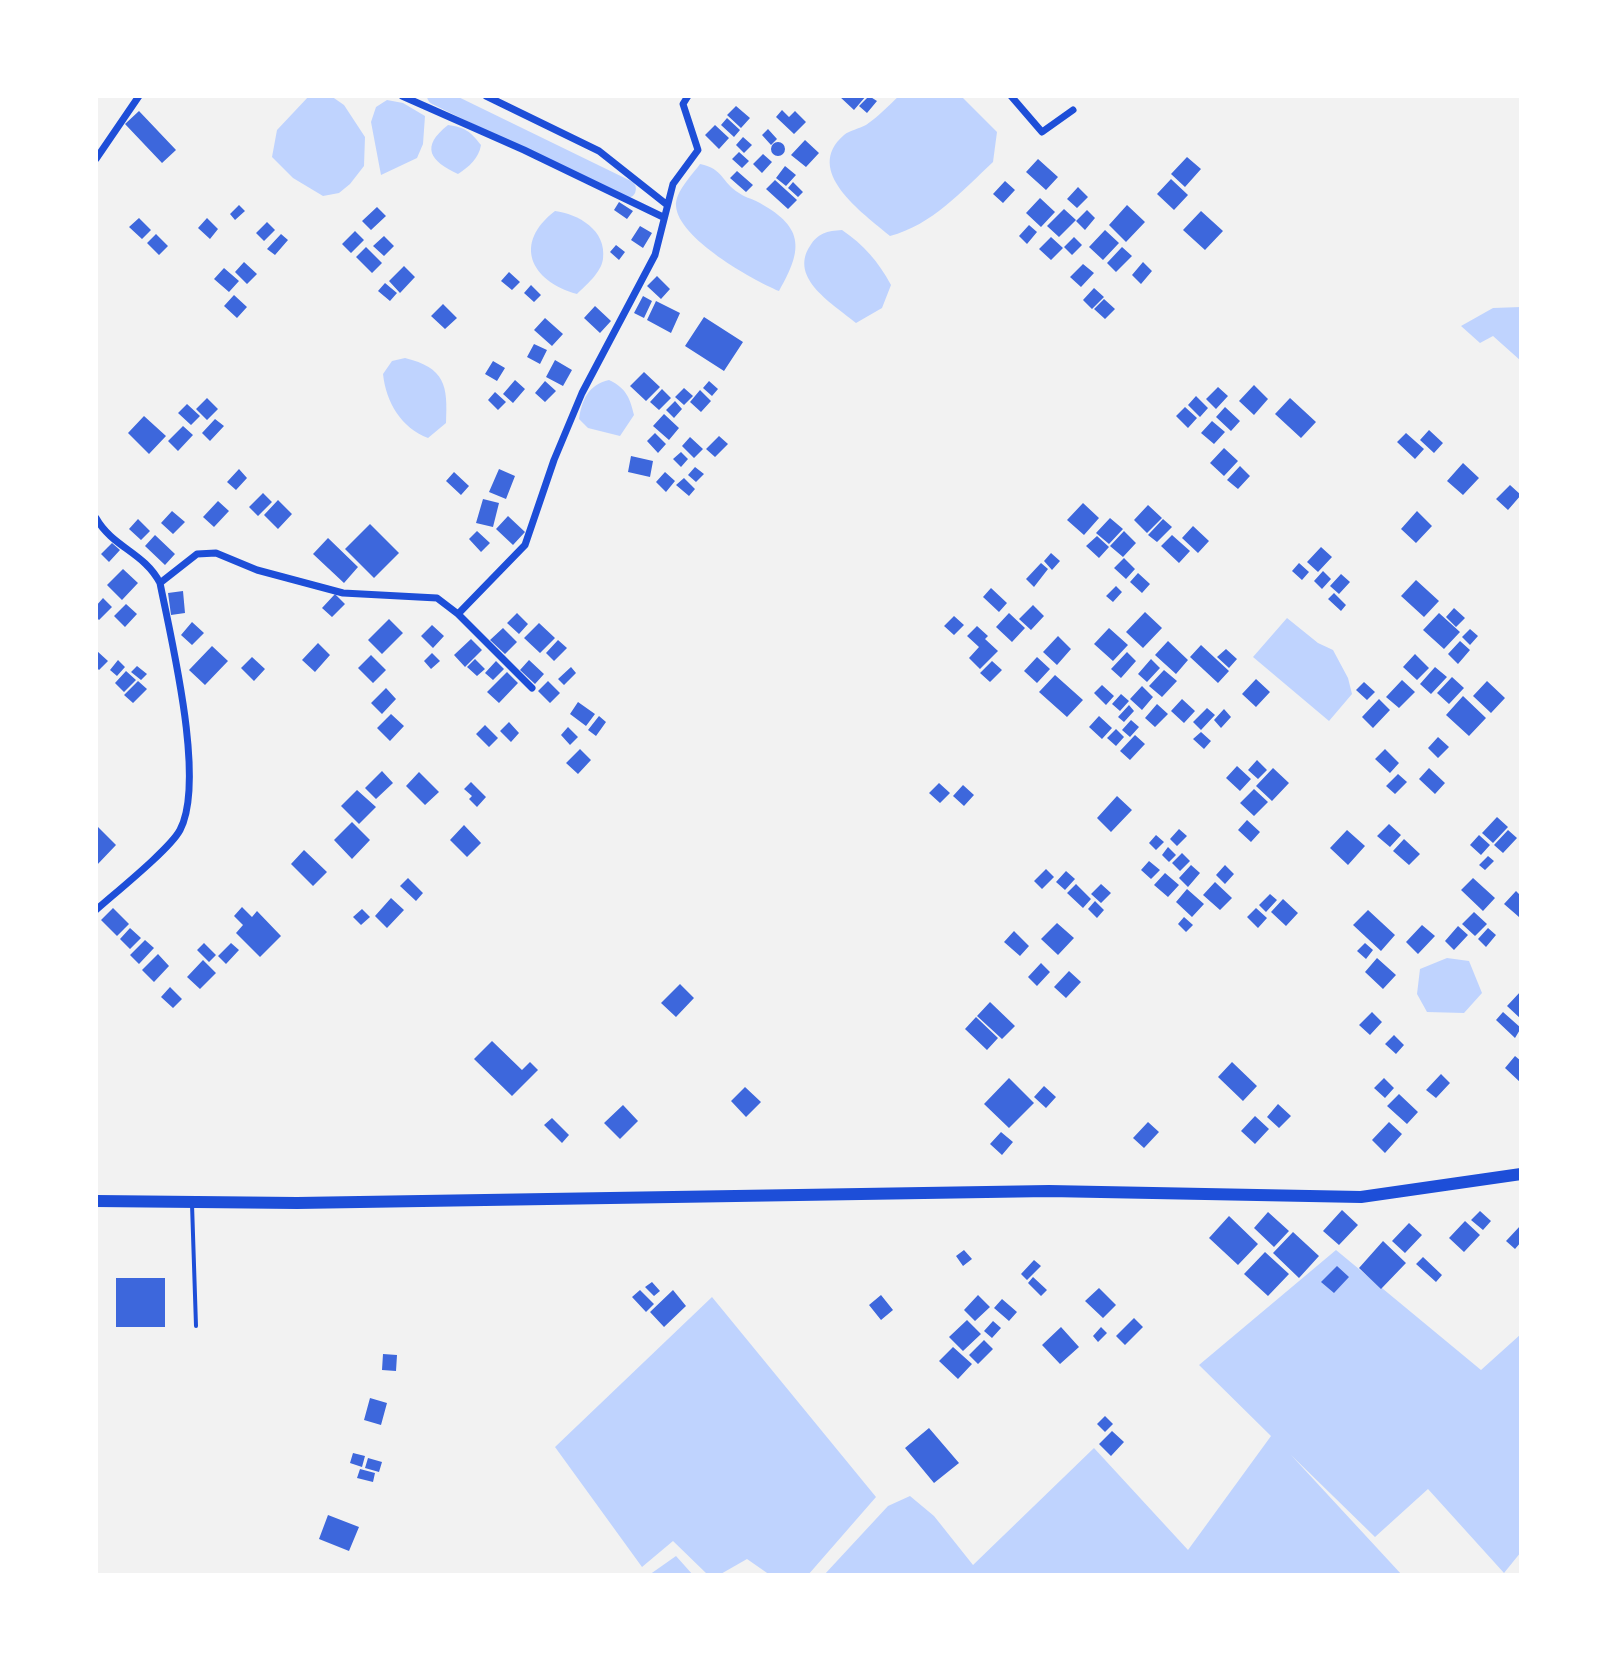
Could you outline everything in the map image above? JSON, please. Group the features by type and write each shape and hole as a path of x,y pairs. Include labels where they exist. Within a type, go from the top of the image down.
{"highway":[{"path":"96,1201 1049,1191 1361,1197 1521,1174"}],"street":[{"path":"96,159 139,96"},
{"path":"402,96 663,217"},
{"path":"486,96 599,151 666,204"},
{"path":"458,614 525,545 554,460 582,393 655,255 673,184 698,150 683,104 688,96"},
{"path":"1011,96 1042,132 1073,110"},
{"path":"96,518 105,534 152,567 160,583 183,701 190,794 180,831 96,910"},
{"path":"160,583 197,554 216,553 257,570 343,593 437,598 458,614 532,688"}],"lane":[{"path":"192,1202 196,1326"}],"water":[{"path":"309,96 331,96 344,105 365,137 364,166 339,193 323,196 293,178 272,157 277,130"},
{"path":"899,96 961,96 997,132 993,162 933,215 890,236 841,190 833,177 830,163 833,149 844,135 866,125"},
{"path":"387,100 403,103 425,116 423,144 417,158 381,175 371,122 376,107"},
{"path":"448,125 467,131 481,145 473,162 458,174 441,164 432,153 434,140"},
{"path":"700,164 714,169 733,189 772,210 791,229 795,239 793,262 779,291 718,256 689,231 680,218 676,206 678,195"},
{"path":"555,211 589,225 596,232 603,249 599,269 577,294 548,280 533,260 531,248 534,236"},
{"path":"842,230 870,254 891,285 882,308 856,323 817,290 805,269 805,258 816,238 827,232"},
{"path":"1521,307 1521,361 1493,336 1480,343 1461,326 1493,308"},
{"path":"405,358 429,367 444,388 446,423 428,438 403,421 388,394 383,374 392,361"},
{"path":"609,380 626,394 634,415 620,436 588,428 579,419 587,394"},
{"path":"1287,618 1318,643 1333,650 1348,678 1352,694 1329,721 1253,657"},
{"path":"1447,958 1469,961 1482,993 1464,1013 1427,1012 1417,994 1420,969"},
{"path":"1336,1250 1481,1370 1521,1334 1521,1552 1504,1573 1428,1489 1375,1537 1291,1455 1402,1575 824,1575 888,1506 910,1496 934,1516 973,1565 1094,1448 1188,1550 1271,1436 1199,1365"},
{"path":"712,1297 876,1497 808,1575 770,1575 747,1559 719,1575 708,1575 673,1541 642,1567 555,1447"},
{"path":"676,1556 693,1575 649,1575"}],"building":[{"path":"839,96 866,96 854,110"},
{"path":"869,96 877,101 867,113 859,106"},
{"path":"736,106 750,118 741,128 727,115"},
{"path":"782,110 789,117 795,111 806,122 794,134 776,117"},
{"path":"139,111 176,150 162,163 125,124"},
{"path":"727,118 740,130 734,137 721,125"},
{"path":"715,125 729,138 719,149 705,135"},
{"path":"768,129 777,139 771,145 762,135"},
{"path":"743,137 752,145 744,153 736,145"},
{"path":"805,140 819,153 806,167 791,155"},
{"path":"778,142 785,149 778,156 771,149"},
{"path":"739,152 749,161 742,168 732,159"},
{"path":"763,154 772,162 762,173 753,164"},
{"path":"1187,157 1201,169 1185,187 1171,174"},
{"path":"1038,159 1058,177 1046,190 1026,172"},
{"path":"785,166 796,175 786,186 776,178"},
{"path":"737,171 753,185 746,192 730,178"},
{"path":"1171,179 1188,195 1174,210 1157,194"},
{"path":"775,180 797,200 788,209 766,189"},
{"path":"1005,181 1015,190 1003,203 993,194"},
{"path":"793,182 803,192 798,197 788,188"},
{"path":"1078,187 1088,197 1077,208 1067,199"},
{"path":"1040,198 1055,212 1041,227 1026,213"},
{"path":"619,202 633,211 627,219 614,210"},
{"path":"239,205 245,211 235,220 230,214"},
{"path":"1127,205 1145,222 1126,242 1109,225"},
{"path":"377,207 386,216 371,230 362,221"},
{"path":"1064,209 1076,220 1059,237 1047,226"},
{"path":"1087,210 1095,218 1085,230 1076,221"},
{"path":"1201,211 1223,231 1205,250 1183,230"},
{"path":"139,218 151,230 142,239 129,227"},
{"path":"207,218 218,229 210,239 198,228"},
{"path":"267,222 275,230 264,241 256,233"},
{"path":"1029,225 1037,232 1027,244 1019,236"},
{"path":"640,226 652,233 643,248 631,240"},
{"path":"1105,230 1119,243 1103,260 1089,247"},
{"path":"355,231 364,240 351,253 342,244"},
{"path":"156,234 168,246 159,255 147,243"},
{"path":"281,234 288,240 275,255 267,249"},
{"path":"384,236 394,246 384,256 373,246"},
{"path":"1051,237 1063,248 1051,260 1039,249"},
{"path":"1074,237 1082,245 1072,255 1064,247"},
{"path":"616,245 625,252 619,260 610,252"},
{"path":"366,247 382,263 372,273 356,257"},
{"path":"1122,247 1132,256 1116,272 1107,263"},
{"path":"244,262 257,274 247,284 235,272"},
{"path":"1143,262 1152,271 1141,284 1132,275"},
{"path":"1083,264 1094,273 1081,287 1070,277"},
{"path":"404,266 415,277 400,293 389,281"},
{"path":"224,268 239,281 229,292 214,279"},
{"path":"509,272 520,282 512,290 501,281"},
{"path":"657,276 670,289 661,299 647,286"},
{"path":"385,283 397,293 390,301 378,291"},
{"path":"531,285 541,295 534,302 524,293"},
{"path":"1094,288 1104,297 1092,309 1083,300"},
{"path":"234,295 247,307 237,318 224,306"},
{"path":"643,296 652,301 644,318 634,313"},
{"path":"1104,299 1115,309 1105,319 1094,309"},
{"path":"656,301 680,313 671,333 647,320"},
{"path":"443,304 457,318 445,329 431,316"},
{"path":"595,306 611,321 600,333 584,318"},
{"path":"704,317 743,342 724,371 685,346"},
{"path":"545,318 563,334 552,346 534,330"},
{"path":"534,344 547,350 540,364 527,357"},
{"path":"555,360 572,370 563,386 546,377"},
{"path":"493,361 505,368 497,381 485,374"},
{"path":"644,372 660,387 646,401 630,386"},
{"path":"515,380 525,389 513,403 503,394"},
{"path":"545,381 556,391 545,402 535,393"},
{"path":"709,381 718,389 712,396 703,388"},
{"path":"1254,385 1268,399 1254,415 1239,401"},
{"path":"1218,387 1228,396 1216,409 1206,399"},
{"path":"684,388 693,396 684,405 675,397"},
{"path":"662,389 671,398 659,410 650,402"},
{"path":"700,390 711,401 701,412 690,402"},
{"path":"495,392 506,402 498,410 488,400"},
{"path":"1196,396 1208,408 1200,417 1188,405"},
{"path":"207,398 218,409 207,420 196,409"},
{"path":"1290,398 1316,422 1301,438 1275,414"},
{"path":"675,401 682,409 674,418 666,410"},
{"path":"187,404 200,416 191,425 178,413"},
{"path":"1185,407 1197,418 1188,428 1176,416"},
{"path":"1225,407 1240,421 1231,431 1216,417"},
{"path":"664,414 679,428 669,440 653,426"},
{"path":"144,416 166,436 149,454 128,433"},
{"path":"215,419 224,426 210,441 202,433"},
{"path":"1212,421 1225,432 1214,444 1201,433"},
{"path":"183,426 193,435 178,451 168,441"},
{"path":"1429,430 1443,443 1434,453 1420,440"},
{"path":"655,433 666,444 658,453 647,441"},
{"path":"1406,433 1424,449 1415,459 1397,442"},
{"path":"719,436 728,444 715,457 706,449"},
{"path":"690,437 703,449 694,458 682,446"},
{"path":"1224,448 1238,461 1224,476 1210,463"},
{"path":"681,452 688,459 681,467 673,459"},
{"path":"631,456 653,461 650,477 628,472"},
{"path":"1463,463 1479,478 1463,495 1447,481"},
{"path":"1240,466 1250,476 1238,489 1227,480"},
{"path":"695,467 704,474 696,482 688,475"},
{"path":"239,469 247,478 236,490 227,482"},
{"path":"499,469 515,476 506,499 489,492"},
{"path":"454,472 469,486 461,495 446,481"},
{"path":"665,472 675,481 666,492 656,482"},
{"path":"684,478 695,489 689,496 676,485"},
{"path":"1510,485 1521,495 1508,510 1496,499"},
{"path":"263,493 272,502 258,516 249,507"},
{"path":"483,499 499,503 493,527 476,523"},
{"path":"278,500 292,514 278,529 264,515"},
{"path":"218,501 229,511 214,527 203,517"},
{"path":"1083,503 1099,518 1084,535 1067,520"},
{"path":"1148,505 1162,518 1147,533 1134,520"},
{"path":"172,511 185,522 173,534 161,523"},
{"path":"1417,511 1432,526 1416,543 1401,529"},
{"path":"508,516 525,532 513,545 496,529"},
{"path":"1110,518 1123,529 1109,544 1096,533"},
{"path":"138,519 150,531 141,540 129,529"},
{"path":"1163,519 1172,527 1157,542 1148,535"},
{"path":"370,524 399,553 374,578 345,549"},
{"path":"1193,526 1209,541 1198,553 1182,538"},
{"path":"477,531 490,543 481,552 469,539"},
{"path":"1124,531 1136,543 1123,557 1110,546"},
{"path":"155,535 175,554 165,565 145,546"},
{"path":"1172,535 1190,551 1179,563 1161,546"},
{"path":"1097,536 1109,547 1099,558 1086,546"},
{"path":"328,538 358,567 344,583 313,554"},
{"path":"112,543 120,550 109,562 101,554"},
{"path":"1321,547 1332,557 1318,572 1307,562"},
{"path":"1051,553 1060,561 1052,570 1044,561"},
{"path":"1124,558 1135,569 1126,579 1114,568"},
{"path":"1041,563 1048,569 1034,587 1026,579"},
{"path":"1299,563 1309,572 1302,580 1292,571"},
{"path":"123,569 138,583 122,600 107,585"},
{"path":"1323,571 1331,579 1322,589 1314,581"},
{"path":"1138,573 1150,584 1142,593 1130,582"},
{"path":"1341,574 1350,582 1339,594 1330,586"},
{"path":"1416,580 1439,601 1424,617 1401,596"},
{"path":"1116,586 1122,592 1113,602 1106,596"},
{"path":"991,588 1007,603 999,612 983,597"},
{"path":"183,591 185,613 171,615 168,593"},
{"path":"1334,593 1346,605 1341,611 1328,599"},
{"path":"335,594 345,604 332,617 322,608"},
{"path":"103,598 112,607 99,620 96,606"},
{"path":"126,604 137,614 125,627 114,616"},
{"path":"1033,605 1044,616 1031,630 1019,619"},
{"path":"1454,608 1465,618 1456,627 1446,617"},
{"path":"1145,612 1162,628 1143,648 1126,632"},
{"path":"517,613 528,624 519,634 507,623"},
{"path":"1009,613 1025,628 1012,642 996,627"},
{"path":"1439,613 1460,632 1444,649 1423,630"},
{"path":"954,616 964,625 954,635 944,626"},
{"path":"389,619 403,633 382,654 368,640"},
{"path":"192,622 204,633 192,645 181,635"},
{"path":"539,623 555,638 540,653 524,638"},
{"path":"432,625 444,636 433,648 421,636"},
{"path":"977,626 998,651 980,669 969,658 979,647 967,636"},
{"path":"503,628 517,642 505,654 490,640"},
{"path":"1109,628 1128,645 1113,661 1094,644"},
{"path":"1470,629 1478,636 1470,645 1462,637"},
{"path":"1058,636 1071,649 1057,665 1043,652"},
{"path":"471,639 482,650 465,667 454,655"},
{"path":"558,640 567,648 554,661 546,653"},
{"path":"1168,641 1188,660 1176,674 1155,655"},
{"path":"1460,641 1470,650 1458,664 1448,654"},
{"path":"318,643 330,655 315,672 302,660"},
{"path":"1201,645 1229,671 1218,683 1190,657"},
{"path":"212,646 228,661 205,685 189,670"},
{"path":"1226,649 1237,659 1229,668 1217,657"},
{"path":"97,651 108,661 99,670 96,667"},
{"path":"1127,652 1136,661 1121,678 1111,669"},
{"path":"432,653 440,661 431,669 424,661"},
{"path":"1415,654 1429,668 1417,680 1403,667"},
{"path":"371,655 386,670 373,683 358,668"},
{"path":"252,657 265,669 254,681 241,668"},
{"path":"1037,657 1050,669 1037,683 1024,671"},
{"path":"475,659 485,669 477,676 467,667"},
{"path":"1151,659 1160,668 1147,682 1138,674"},
{"path":"118,660 125,667 117,676 110,670"},
{"path":"529,660 544,674 535,684 520,670"},
{"path":"496,661 504,669 493,680 485,673"},
{"path":"992,661 1002,670 990,682 980,673"},
{"path":"137,666 147,674 141,680 131,672"},
{"path":"571,667 576,673 564,685 558,679"},
{"path":"1435,667 1447,677 1431,694 1420,684"},
{"path":"1164,670 1177,681 1162,697 1149,686"},
{"path":"126,671 136,680 124,692 115,683"},
{"path":"507,672 518,683 499,703 487,692"},
{"path":"1055,675 1083,700 1067,717 1039,692"},
{"path":"1452,677 1464,688 1449,704 1437,693"},
{"path":"1256,679 1270,692 1256,707 1242,694"},
{"path":"1402,680 1415,692 1399,708 1386,697"},
{"path":"138,681 147,689 133,703 124,695"},
{"path":"548,681 560,693 550,703 538,691"},
{"path":"1487,681 1505,698 1491,713 1473,696"},
{"path":"1364,682 1375,692 1367,700 1356,690"},
{"path":"1102,685 1114,696 1106,705 1094,693"},
{"path":"1142,686 1153,697 1142,710 1130,699"},
{"path":"386,688 396,699 382,714 371,703"},
{"path":"1121,694 1129,701 1120,711 1112,704"},
{"path":"1463,696 1486,718 1469,736 1446,715"},
{"path":"1182,699 1195,711 1184,723 1171,711"},
{"path":"1379,699 1390,710 1373,728 1362,717"},
{"path":"578,702 595,714 586,726 570,714"},
{"path":"1157,704 1168,714 1155,727 1145,718"},
{"path":"1129,705 1134,711 1124,722 1118,717"},
{"path":"1207,708 1215,715 1201,730 1193,722"},
{"path":"1224,709 1231,717 1221,728 1214,720"},
{"path":"391,714 404,726 390,741 377,728"},
{"path":"599,716 606,722 596,736 588,730"},
{"path":"1099,716 1112,728 1102,739 1089,727"},
{"path":"1131,720 1139,727 1130,737 1122,730"},
{"path":"509,722 519,733 511,742 500,731"},
{"path":"485,725 498,738 489,747 476,734"},
{"path":"568,727 578,737 570,745 561,735"},
{"path":"1116,729 1124,737 1116,746 1107,738"},
{"path":"1201,732 1211,741 1204,749 1193,739"},
{"path":"1135,735 1145,744 1130,760 1120,751"},
{"path":"1438,737 1449,747 1438,758 1428,748"},
{"path":"580,749 591,760 578,774 566,763"},
{"path":"1385,749 1399,763 1390,773 1375,759"},
{"path":"1257,760 1267,770 1258,779 1248,770"},
{"path":"1237,766 1251,779 1240,791 1226,778"},
{"path":"1273,768 1289,783 1272,801 1256,786"},
{"path":"1429,768 1445,783 1435,794 1419,779"},
{"path":"382,771 393,783 376,799 365,788"},
{"path":"419,772 439,792 425,805 406,786"},
{"path":"1398,774 1407,782 1395,794 1386,786"},
{"path":"471,782 486,797 477,807 464,789"},
{"path":"939,783 950,793 940,803 929,793"},
{"path":"963,785 974,795 964,806 953,796"},
{"path":"1254,789 1268,802 1254,816 1240,803"},
{"path":"357,790 376,807 359,824 341,806"},
{"path":"1117,796 1132,810 1111,832 1097,818"},
{"path":"1497,817 1508,827 1493,843 1482,833"},
{"path":"1247,820 1260,832 1251,842 1238,830"},
{"path":"352,822 370,840 352,859 334,840"},
{"path":"1389,824 1401,835 1390,847 1377,836"},
{"path":"96,825 116,845 96,866"},
{"path":"464,825 481,843 467,857 450,840"},
{"path":"1179,829 1187,836 1177,846 1170,839"},
{"path":"1347,830 1365,846 1348,865 1330,848"},
{"path":"1508,830 1517,838 1503,853 1494,845"},
{"path":"1156,835 1164,842 1156,850 1149,843"},
{"path":"1479,835 1490,845 1481,855 1470,845"},
{"path":"1404,839 1420,854 1409,865 1393,851"},
{"path":"1168,847 1176,855 1169,862 1162,855"},
{"path":"304,850 327,872 313,886 291,864"},
{"path":"1182,853 1190,861 1180,871 1172,863"},
{"path":"1488,856 1494,861 1485,870 1479,865"},
{"path":"1149,861 1160,870 1151,879 1141,870"},
{"path":"1191,865 1200,873 1188,887 1179,878"},
{"path":"1225,865 1234,874 1225,884 1216,875"},
{"path":"1046,869 1054,877 1042,889 1034,881"},
{"path":"1066,871 1075,879 1065,890 1056,882"},
{"path":"1165,873 1179,885 1168,897 1154,885"},
{"path":"408,878 423,893 416,901 400,886"},
{"path":"1473,878 1495,898 1483,911 1461,890"},
{"path":"1215,882 1232,898 1220,910 1203,895"},
{"path":"1076,884 1091,899 1083,908 1067,893"},
{"path":"1101,884 1111,893 1101,903 1091,894"},
{"path":"1187,889 1204,904 1192,917 1176,902"},
{"path":"1516,891 1521,896 1519,917 1504,904"},
{"path":"1270,894 1277,900 1266,912 1259,905"},
{"path":"391,898 404,910 387,928 375,916"},
{"path":"1283,899 1298,913 1286,926 1271,912"},
{"path":"1095,901 1104,910 1097,918 1088,909"},
{"path":"242,907 252,917 257,911 281,936 260,957 236,933 243,925 234,916"},
{"path":"113,908 129,924 117,936 101,920"},
{"path":"1256,908 1267,918 1258,928 1247,917"},
{"path":"362,909 370,917 361,925 353,917"},
{"path":"1368,910 1395,935 1381,951 1353,925"},
{"path":"1474,912 1487,924 1475,936 1462,924"},
{"path":"1184,917 1193,925 1186,932 1178,924"},
{"path":"1057,923 1074,938 1058,955 1041,939"},
{"path":"1422,925 1435,936 1418,954 1406,942"},
{"path":"1458,926 1468,935 1454,950 1445,941"},
{"path":"130,928 141,938 130,949 120,939"},
{"path":"1488,928 1496,935 1486,947 1478,939"},
{"path":"1014,931 1029,946 1020,956 1004,942"},
{"path":"145,940 154,948 139,964 130,955"},
{"path":"204,943 216,955 209,962 197,950"},
{"path":"231,943 239,950 226,964 218,956"},
{"path":"1365,943 1373,950 1366,959 1357,951"},
{"path":"158,954 169,966 154,982 142,970"},
{"path":"1377,958 1396,975 1383,989 1365,972"},
{"path":"203,960 216,973 200,989 187,977"},
{"path":"1041,963 1050,972 1037,986 1028,977"},
{"path":"1069,971 1081,982 1066,998 1054,987"},
{"path":"680,984 694,998 676,1017 661,1003"},
{"path":"170,987 182,999 173,1008 161,997"},
{"path":"1521,991 1521,1019 1507,1006"},
{"path":"990,1002 1015,1026 1002,1039 977,1016"},
{"path":"1372,1012 1382,1022 1370,1035 1359,1025"},
{"path":"1503,1012 1521,1028 1515,1038 1496,1020"},
{"path":"976,1017 998,1038 987,1050 965,1029"},
{"path":"1394,1035 1404,1045 1396,1054 1385,1044"},
{"path":"492,1041 522,1070 530,1062 538,1070 512,1096 474,1059"},
{"path":"1515,1056 1521,1061 1521,1083 1505,1068"},
{"path":"1232,1062 1257,1086 1243,1101 1218,1077"},
{"path":"1441,1074 1450,1083 1436,1098 1426,1090"},
{"path":"1009,1078 1034,1103 1009,1128 984,1104"},
{"path":"1384,1078 1394,1088 1385,1098 1374,1088"},
{"path":"1044,1086 1056,1097 1046,1108 1034,1097"},
{"path":"745,1087 761,1102 746,1117 731,1101"},
{"path":"1399,1094 1418,1112 1407,1124 1387,1106"},
{"path":"1278,1104 1291,1116 1279,1128 1267,1117"},
{"path":"623,1105 638,1121 620,1139 604,1123"},
{"path":"1255,1116 1269,1129 1255,1144 1241,1131"},
{"path":"552,1118 569,1135 562,1143 544,1125"},
{"path":"1148,1122 1159,1132 1144,1148 1133,1138"},
{"path":"1389,1122 1402,1134 1385,1153 1372,1140"},
{"path":"1001,1132 1013,1142 1002,1155 990,1144"},
{"path":"1342,1210 1358,1225 1339,1245 1323,1231"},
{"path":"1480,1211 1491,1221 1483,1230 1471,1220"},
{"path":"1268,1212 1289,1231 1274,1247 1254,1228"},
{"path":"1229,1216 1258,1244 1238,1265 1209,1238"},
{"path":"1465,1221 1480,1235 1464,1252 1449,1238"},
{"path":"1409,1223 1422,1235 1405,1253 1392,1241"},
{"path":"1521,1225 1521,1242 1515,1249 1506,1241"},
{"path":"1293,1232 1319,1256 1299,1278 1273,1253"},
{"path":"1383,1241 1406,1263 1381,1289 1359,1268"},
{"path":"964,1250 972,1259 963,1266 956,1256"},
{"path":"1265,1252 1289,1274 1268,1296 1244,1274"},
{"path":"1423,1257 1442,1275 1436,1282 1416,1264"},
{"path":"1034,1260 1041,1266 1027,1280 1021,1274"},
{"path":"1337,1266 1349,1277 1334,1293 1321,1282"},
{"path":"1033,1277 1047,1290 1041,1296 1028,1283"},
{"path":"116,1278 165,1278 165,1327 116,1327"},
{"path":"652,1282 660,1291 654,1296 645,1287"},
{"path":"1099,1288 1116,1305 1103,1318 1085,1301"},
{"path":"640,1290 654,1304 646,1312 632,1297"},
{"path":"673,1290 686,1306 664,1327 650,1312"},
{"path":"881,1295 893,1310 881,1320 869,1305"},
{"path":"978,1295 990,1307 975,1321 964,1310"},
{"path":"1002,1299 1017,1312 1009,1321 994,1308"},
{"path":"1134,1318 1143,1327 1125,1345 1116,1336"},
{"path":"967,1320 981,1334 963,1351 949,1337"},
{"path":"993,1321 1001,1328 992,1338 984,1331"},
{"path":"1061,1327 1079,1347 1060,1364 1042,1345"},
{"path":"1101,1327 1107,1333 1098,1342 1093,1336"},
{"path":"984,1340 993,1349 978,1364 969,1355"},
{"path":"953,1347 972,1364 958,1379 939,1361"},
{"path":"383,1354 397,1355 396,1371 382,1370"},
{"path":"370,1398 387,1403 381,1425 364,1420"},
{"path":"1105,1416 1113,1424 1105,1432 1097,1424"},
{"path":"929,1428 959,1463 934,1483 905,1448"},
{"path":"1112,1431 1124,1442 1111,1456 1099,1444"},
{"path":"353,1453 365,1456 362,1467 350,1463"},
{"path":"368,1458 382,1462 379,1472 365,1468"},
{"path":"360,1469 375,1473 373,1482 357,1478"},
{"path":"328,1515 359,1527 349,1551 319,1539"}],"waterway":[{"path":"436,96 627,189"}]}
